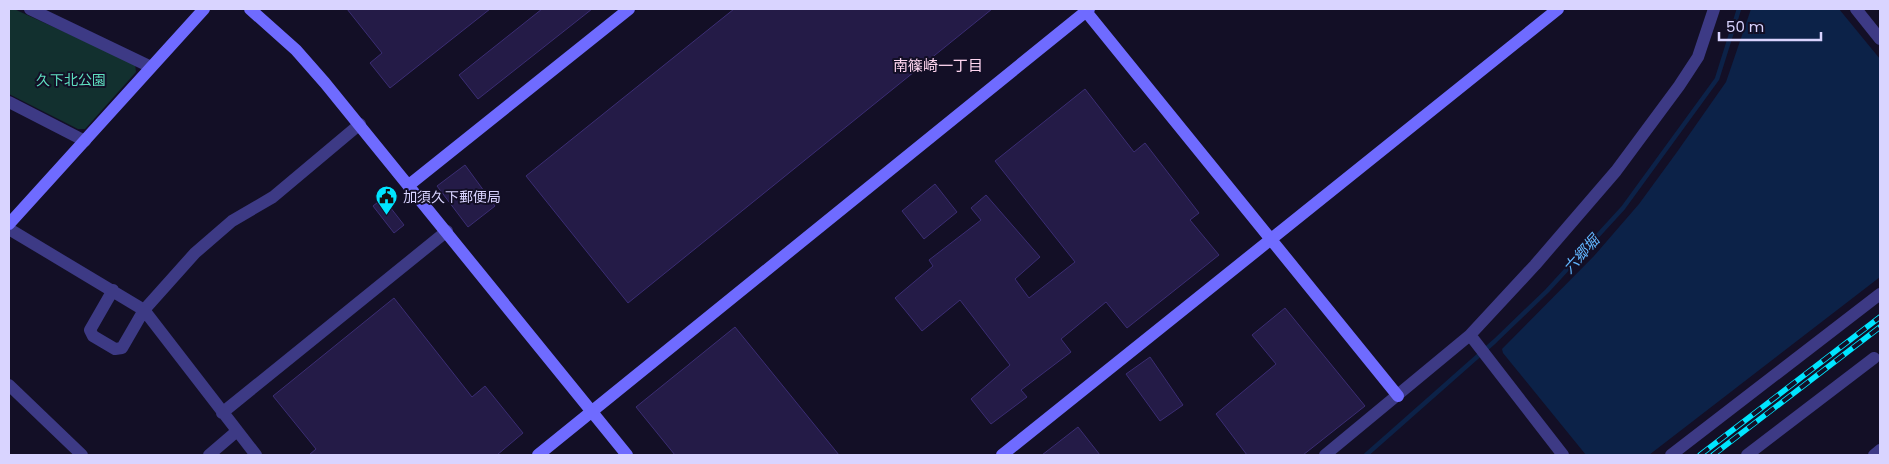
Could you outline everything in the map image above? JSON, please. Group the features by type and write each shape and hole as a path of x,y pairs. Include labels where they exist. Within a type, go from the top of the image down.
{"street":[{"path":"30,9 151,67"},
{"path":"9,224 204,9"},
{"path":"250,9 296,50 360,124 627,455"},
{"path":"409,185 629,9"},
{"path":"1002,455 1558,9"},
{"path":"1326,455 1470,336 1535,265 1622,163 1679,86 1698,57 1714,9"},
{"path":"1856,9 1880,39"},
{"path":"538,455 1087,10 1398,396"},
{"path":"9,102 85,141"},
{"path":"113,290 90,330 93,336 115,349 122,348 144,310 195,253 232,221 273,197 360,124"},
{"path":"9,229 144,310 256,455"},
{"path":"222,413 447,231"},
{"path":"1671,455 1880,294"},
{"path":"1470,336 1562,455"},
{"path":"1755,453 1878,360"},
{"path":"9,385 82,455"},
{"path":"209,455 237,431"},
{"path":"1874,455 1880,450"}],"green space":[{"name":"久下北公園","path":"9,9 14,9 135,64 136,72 85,129 78,129 9,94"}],"water":[{"path":"1751,9 1839,9 1880,59 1880,277 1649,455 1586,455 1503,353 1502,349 1594,256 1639,204 1726,82"}],"building":[{"path":"347,9 490,9 390,88 370,63 382,53"},
{"path":"542,9 592,9 478,99 459,75"},
{"path":"734,9 992,9 628,303 526,176"},
{"path":"1085,89 1134,152 1145,143 1199,213 1190,220 1219,255 1127,328 1106,302 1061,339 1071,352 1021,390 1027,397 991,424 971,399 1010,365 960,300 922,331 895,298 933,266 929,260 981,220 971,208 986,195 1040,257 1015,279 1029,298 1075,262 995,161"},
{"path":"465,165 495,206 468,227 437,186"},
{"path":"935,184 957,212 924,239 902,211"},
{"path":"383,198 404,225 394,233 373,206"},
{"path":"394,298 472,397 485,386 523,433 497,455 309,455 316,449 273,396"},
{"path":"1285,308 1365,406 1303,455 1247,455 1216,414 1276,364 1252,335"},
{"path":"735,327 839,455 675,455 636,407"},
{"path":"1150,357 1183,405 1160,421 1126,374"},
{"path":"1078,427 1100,455 1042,455"}],"waterway":[{"name":"六郷堀","path":"1366,455 1495,341 1547,291 1623,208 1717,79 1739,9"}],"railway":[{"path":"1700,455 1880,317"},
{"path":"1713,455 1880,327"}],"place":[{"name":"加須久下郵便局","path":"387,216"}],"district":[{"name":"南篠崎一丁目","path":"938,65"}]}
